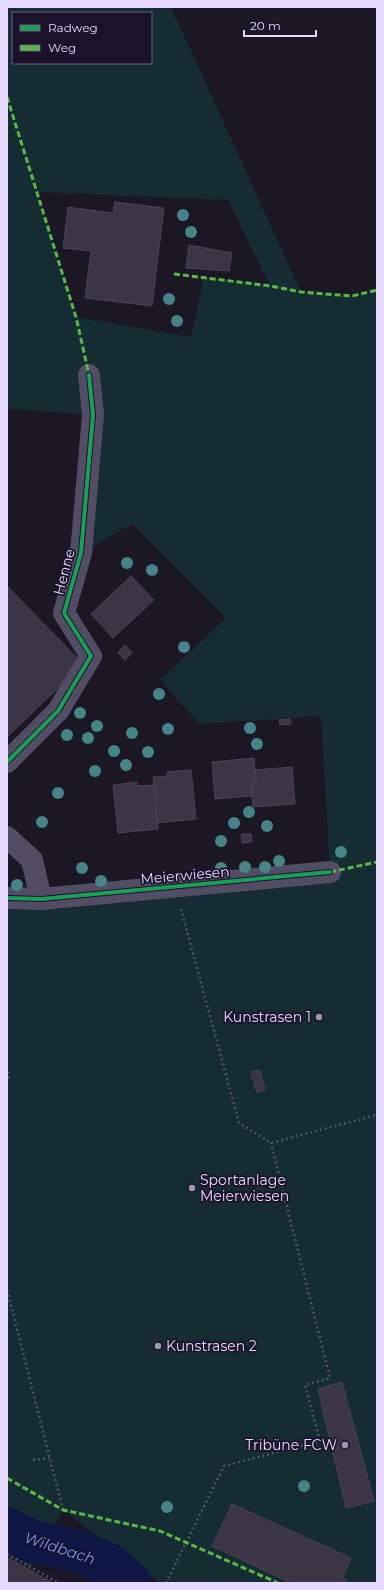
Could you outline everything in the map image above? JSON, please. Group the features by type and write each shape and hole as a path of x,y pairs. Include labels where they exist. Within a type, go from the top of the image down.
{"street":[{"name":"Henne","path":"7,762 58,710 91,656 64,613 82,553 93,415 89,375"},
{"path":"7,837 32,860 41,899"},
{"name":"Meierwiesen","path":"7,898 41,899 330,872"}],"path":[{"path":"7,1067 9,1077 7,1080"},
{"path":"166,1583 224,1466 320,1441 305,1385 330,1378 270,1143 377,1115"},
{"path":"7,1290 63,1510"},
{"path":"33,1460 49,1458"},
{"path":"7,1554 59,1583"}],"green space":[{"name":"Sportanlage Meierwiesen","path":"7,7 171,7 301,292 352,296 377,290 377,1583 160,1583 63,1510 31,1567 7,1554 7,898 330,872 321,716 199,724 160,680 226,618 132,524 81,553 93,415 11,409 7,413","holes":["37,192 228,200 270,286 204,277 191,337 76,317"]}],"building":[{"path":"115,202 164,208 152,306 85,298 91,251 63,248 68,207 113,213"},
{"path":"189,245 232,253 229,271 186,268"},
{"path":"131,576 154,600 113,638 91,614"},
{"path":"7,586 83,664 7,737"},
{"path":"125,645 132,653 125,660 118,653"},
{"path":"290,719 291,724 280,725 279,720"},
{"path":"254,758 256,782 251,783 252,796 215,799 212,762"},
{"path":"292,767 295,804 253,807 251,783 256,782 255,770"},
{"path":"191,770 196,819 157,823 153,777 167,776 167,772"},
{"path":"137,782 137,786 154,785 158,829 118,833 113,785"},
{"path":"241,834 251,834 252,842 242,843"},
{"path":"260,1070 265,1090 257,1093 251,1072"},
{"name":"Tribüne FCW","path":"342,1382 374,1501 346,1508 318,1389"},
{"path":"232,1504 351,1558 343,1577 348,1583 291,1583 212,1546"},
{"path":"7,1557 53,1583 7,1583"}],"waterway":[{"name":"Wildbach","path":"7,1529 31,1541 79,1552 108,1564 130,1583"}],"marked path":[{"path":"7,97 76,317 89,375"},
{"path":"174,274 271,286 301,292 352,296 377,290"},
{"path":"330,872 377,862"},
{"path":"7,1478 63,1510 160,1531 278,1583"}],"cycle path":[{"path":"7,762 58,711 91,656 64,613 81,553 93,415 89,375"},
{"path":"7,898 41,899 330,872"}],"place":[{"name":"Kunstrasen 1","path":"319,1017"},
{"name":"Sportanlage Meierwiesen","path":"192,1188"},
{"name":"Kunstrasen 2","path":"158,1346"},
{"name":"Tribüne FCW","path":"345,1445"}]}
